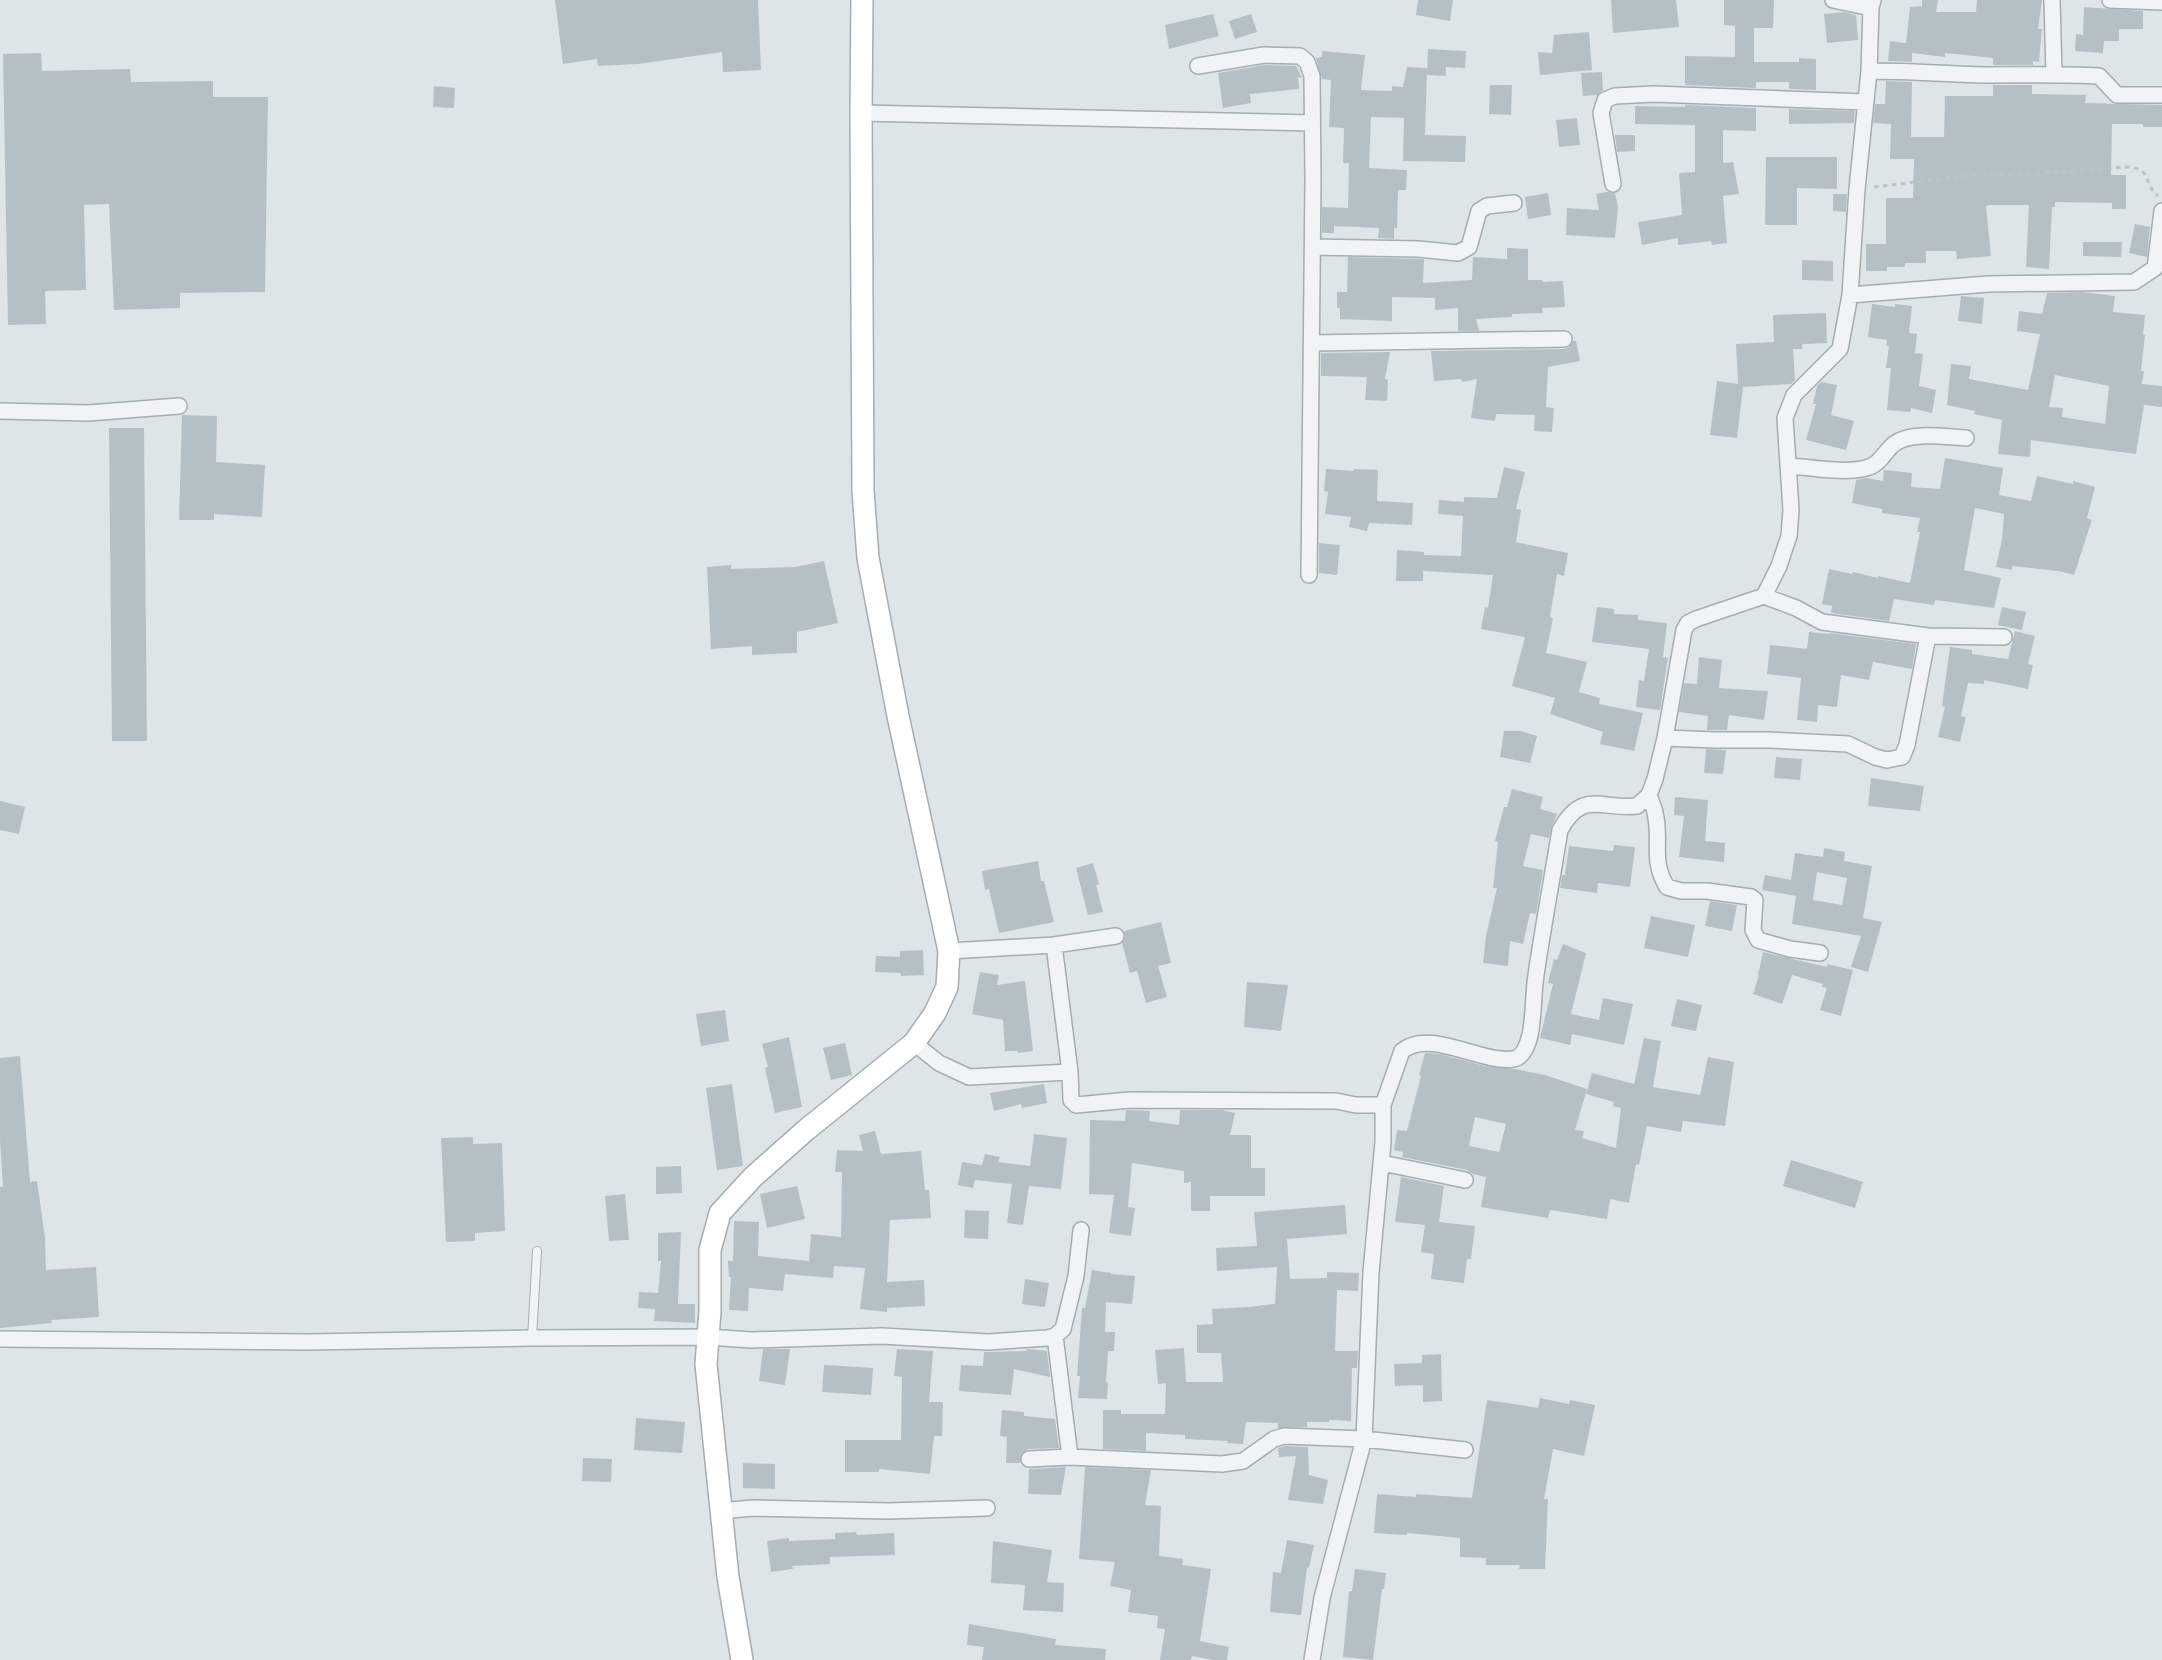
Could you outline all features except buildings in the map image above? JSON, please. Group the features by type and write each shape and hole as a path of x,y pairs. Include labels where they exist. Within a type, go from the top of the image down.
{"street":[{"path":"742,1660 728,1578 706,1364 710,1250 720,1213 762,1169 914,1042 935,1013 947,987 949,951 898,716 868,558 863,491 862,0"},
{"path":"1764,596 1779,566 1789,536 1791,510 1785,418 1794,395 1840,350 1850,295 1857,189 1869,71 1872,4 1833,0"},
{"path":"2052,0 2054,74"},
{"path":"2110,0 2162,2"},
{"path":"1198,66 1264,55 1300,56 1307,62 1312,76 1313,247 1309,574"},
{"path":"1869,71 2099,76 2117,95 2162,95"},
{"path":"1613,184 1601,113 1605,100 1615,96 1653,94 1865,102"},
{"path":"861,113 1312,123"},
{"path":"1313,247 1418,249 1458,253 1469,247 1479,212 1487,206 1514,203"},
{"path":"1850,295 1988,284 2134,282 2155,268 2162,211"},
{"path":"1312,343 1564,339"},
{"path":"0,411 88,413 179,406"},
{"path":"1788,466 1849,470 1868,468 1879,462 1894,443 1917,435 1966,438"},
{"path":"1312,1660 1322,1598 1364,1439 1371,1272 1385,1118 1383,1105 1402,1051 1416,1043 1448,1046 1503,1060 1516,1059 1523,1053 1530,1035 1536,978 1560,830 1567,818 1580,806 1594,803 1637,806 1649,795 1665,738 1684,630 1688,623 1764,596 1822,622 1928,636 2004,637"},
{"path":"1665,738 1848,744 1875,757 1887,759 1902,757 1907,745 1928,636"},
{"path":"1649,795 1655,813 1656,852 1662,878 1667,887 1681,891 1707,891 1750,897 1755,900 1753,930 1758,940 1820,954"},
{"path":"949,951 1054,945 1116,936"},
{"path":"1054,945 1070,1072 1071,1100 1076,1105 1130,1100 1336,1101 1356,1105 1383,1105"},
{"path":"914,1042 939,1063 969,1077 995,1078 1070,1072"},
{"path":"1382,1163 1465,1180"},
{"path":"0,1339 308,1342 708,1337 751,1340 882,1336 988,1342 1055,1336 1063,1329 1076,1276 1081,1230"},
{"path":"1055,1336 1070,1457"},
{"path":"1029,1459 1070,1457 1222,1464 1243,1461 1274,1439 1284,1436 1364,1439 1465,1450"},
{"path":"720,1511 753,1508 888,1511 987,1508"}],"lane":[{"path":"532,1338 537,1251"}],"path":[{"path":"1857,189 1964,176 2017,175 2103,167 2138,167 2144,171 2152,191 2162,199"}]}
